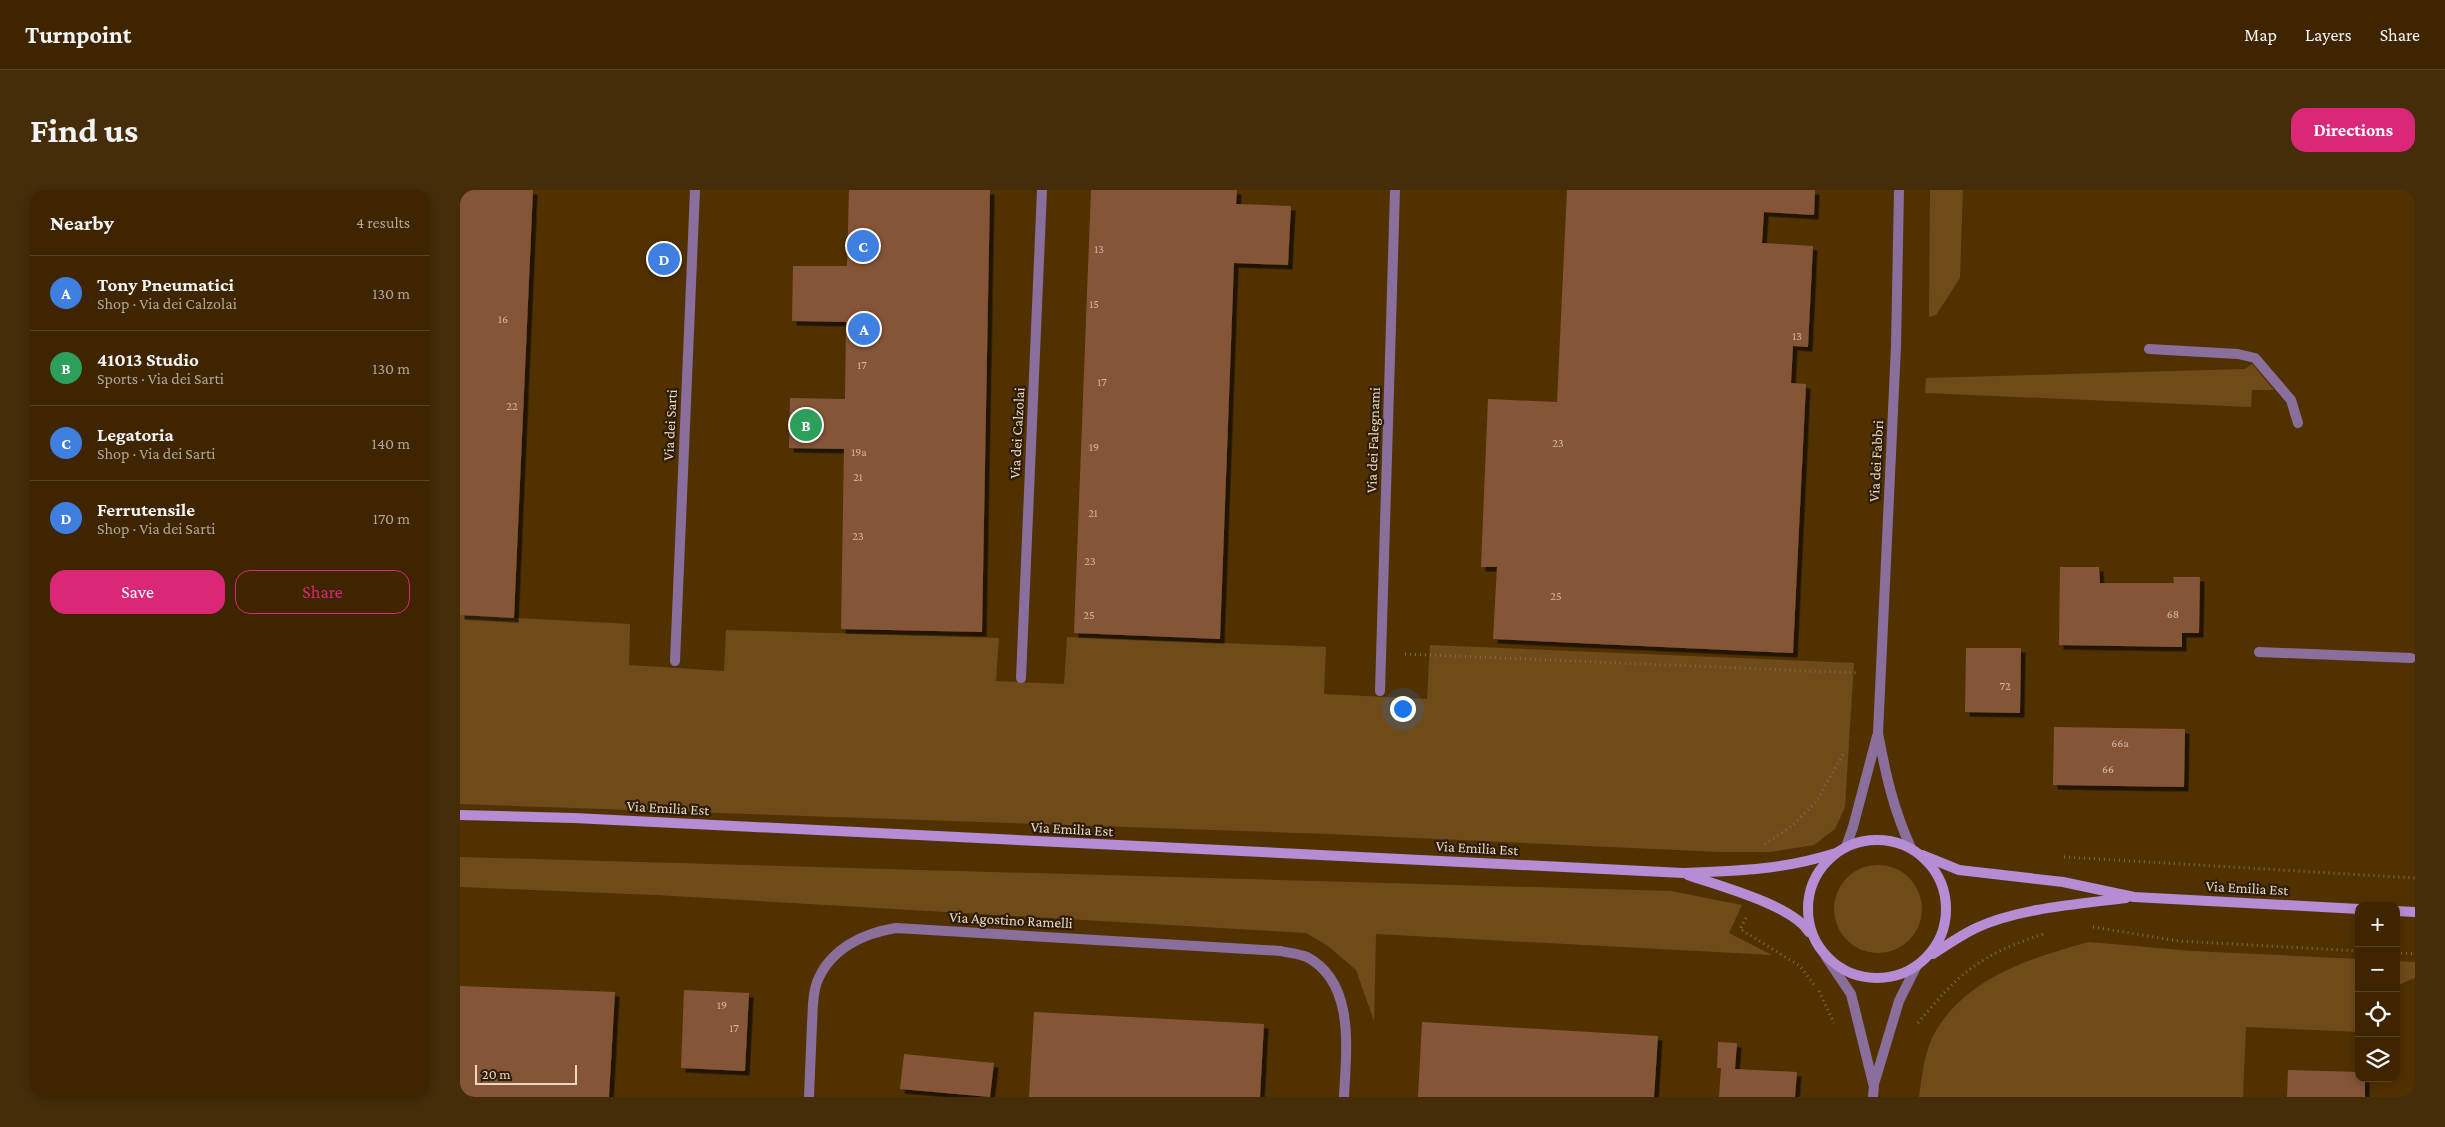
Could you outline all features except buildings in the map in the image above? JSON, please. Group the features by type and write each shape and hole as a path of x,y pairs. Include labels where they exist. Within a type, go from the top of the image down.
{"main road":[{"name":"Via Emilia Est","path":"460,815 574,818 1682,873 1763,870 1802,864 1836,853 1862,841 1879,839 1896,842 1912,848 1922,855 1935,869 1943,886 1947,904 1946,923 1940,940 1929,956"},
{"name":"Via Emilia Est","path":"1816,943 1809,922 1808,900 1814,879 1836,853"},
{"name":"Via Emilia Est","path":"1922,855 1959,870 2063,882 2134,897 2355,909"},
{"name":"Via Emilia Est","path":"1682,873 1785,910 1804,923 1826,957 1838,967 1854,975 1869,978 1886,978 1902,975 1916,967 1929,956 1977,928 1996,922 2040,910 2134,897"},
{"path":"2400,911 2415,912"}],"street":[{"name":"Via dei Sarti","path":"675,660 695,190"},
{"name":"Via dei Calzolai","path":"1021,678 1042,190"},
{"name":"Via dei Falegnami","path":"1380,691 1395,190"},
{"name":"Via dei Fabbri","path":"1846,847 1878,733 1896,346 1899,190"},
{"path":"2149,349 2238,354 2255,358 2291,400 2298,423"},
{"path":"2259,652 2411,658"},
{"name":"Via dei Fabbri","path":"1878,733 1890,794 1898,818 1912,848"},
{"name":"Via Agostino Ramelli","path":"809,1097 814,999 817,982 841,950 858,938 874,931 896,928 1281,951 1305,956 1321,967 1332,979 1341,1002 1345,1026 1344,1097"},
{"path":"1826,957 1851,994 1874,1084"},
{"path":"1873,1097 1874,1084 1899,1001 1916,967"}],"path":[{"path":"1381,653 1881,674"},
{"path":"2089,858 2415,878"},
{"path":"2400,953 2415,954"}],"shaded area":[{"path":"1930,190 1963,190 1960,278 1936,315 1929,317"},
{"path":"2252,364 2274,390 2252,390 2251,407 1925,393 1926,378 2245,369"},
{"path":"460,615 630,624 629,665 724,671 726,630 999,638 996,681 1064,684 1067,637 1326,647 1324,694 1427,699 1430,645 1854,663 1845,807 1835,829 1814,845 1770,852 1720,852 1328,834 460,804"},
{"path":"460,857 1671,891 1742,905 1729,933 1772,955 1376,934 1374,1021 1356,970 1328,946 1306,933 656,895 460,887"},
{"path":"1878,865 1895,869 1909,878 1918,892 1922,909 1918,926 1909,940 1895,949 1878,953 1861,949 1847,940 1838,926 1834,909 1838,892 1847,878 1861,869"},
{"path":"2089,942 2192,951 2355,959 2355,1032 2246,1027 2243,1097 1919,1097 1924,1065 1934,1034 1947,1015 1963,998 1982,984 2002,973 2023,963"},
{"path":"2400,961 2415,962 2415,978 2400,984"}],"place":[{"name":"Legatoria","path":"863,246"},
{"name":"Ferrutensile","path":"664,259"},
{"name":"Tony Pneumatici","path":"864,329"},
{"name":"41013 Studio","path":"806,425"}]}
